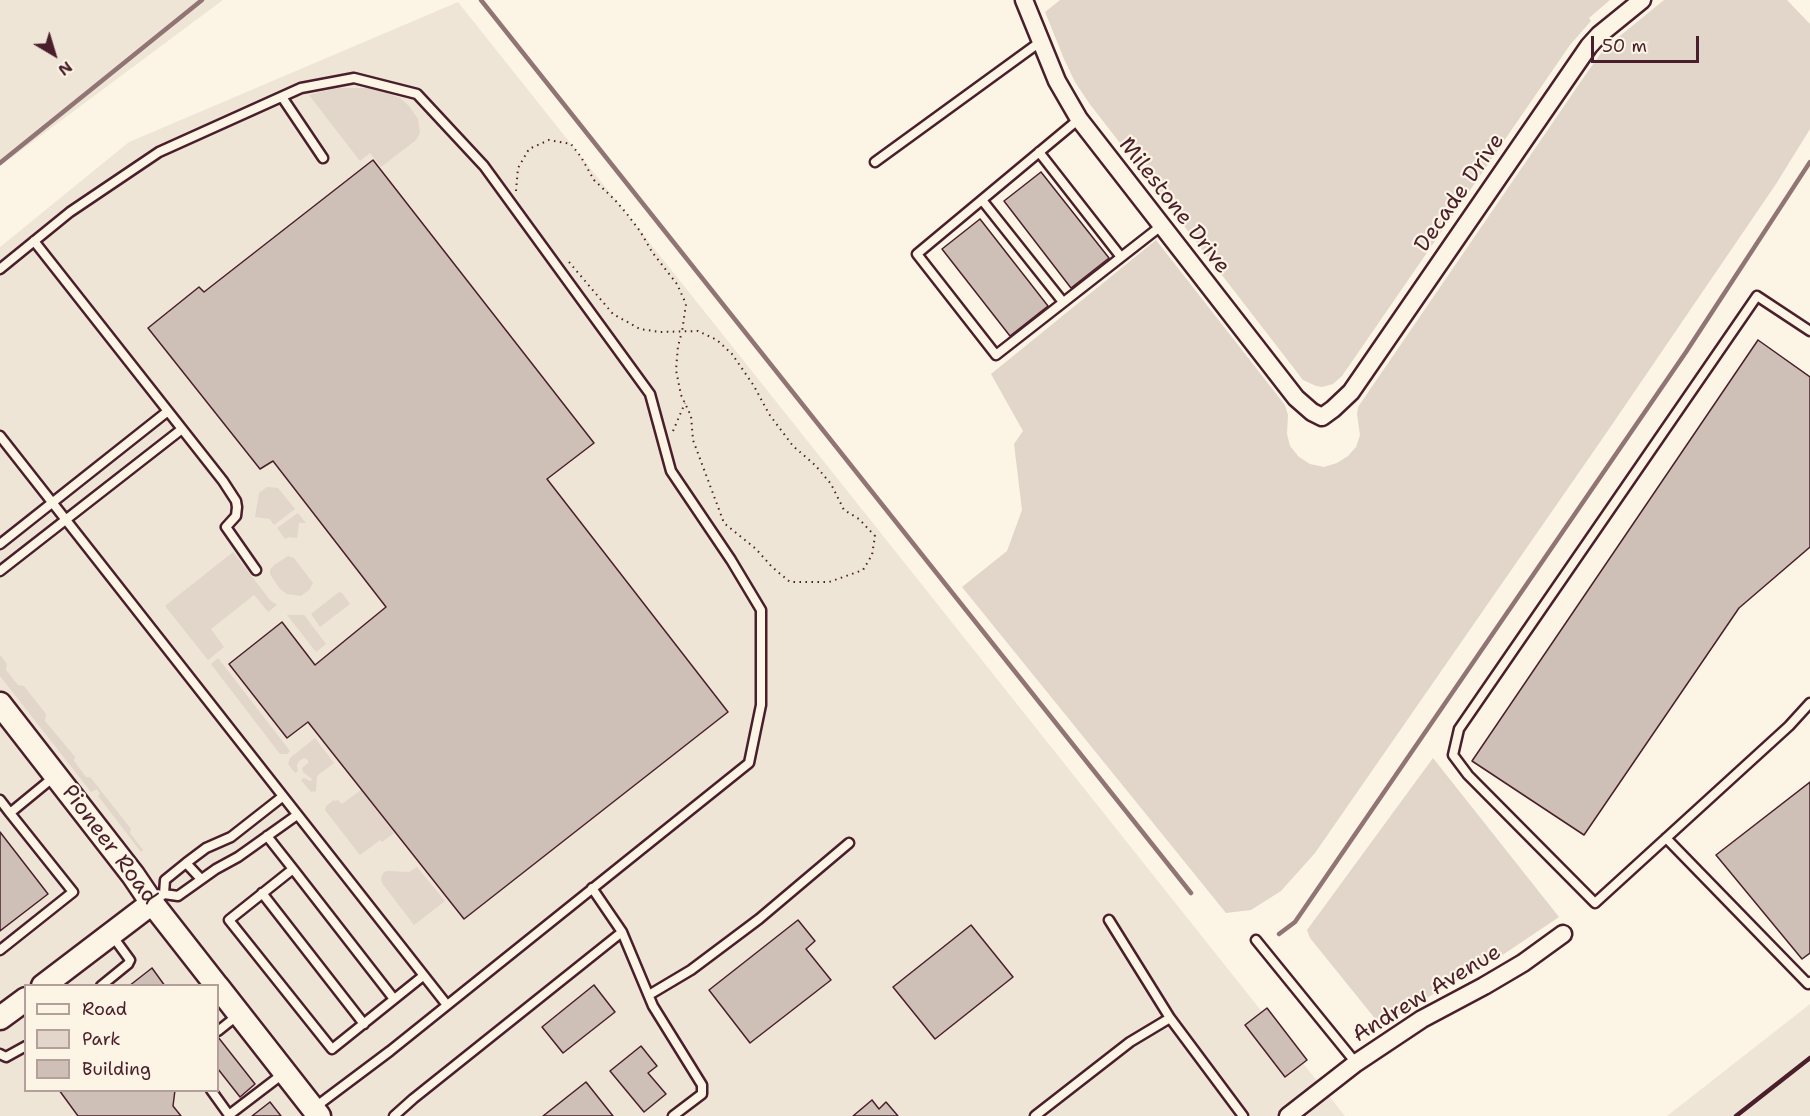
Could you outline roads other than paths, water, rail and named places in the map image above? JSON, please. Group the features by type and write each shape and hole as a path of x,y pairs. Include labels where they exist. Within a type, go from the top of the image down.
{"main road":[{"name":"Pioneer Road","path":"0,704 133,875 158,898 216,984"},
{"path":"46,984 158,898"},
{"name":"Pioneer Road","path":"219,989 316,1112"}],"street":[{"name":"Milestone Drive","path":"1024,0 1057,81 1079,119 1296,398 1312,412 1322,417"},
{"name":"Decade Drive","path":"1322,417 1351,392 1589,46 1642,0"},
{"name":"Andrew Avenue","path":"1288,1116 1356,1063 1422,1019 1523,963 1563,934"}],"lane":[{"path":"875,162 1040,42"},
{"path":"0,269 70,212 159,152 301,88 354,78 417,93 484,166 650,394 672,471 761,610 761,705 749,763 316,1112"},
{"path":"282,97 323,158"},
{"path":"1079,119 917,254 996,355 1161,226"},
{"path":"1039,152 1121,256"},
{"path":"982,200 1064,302"},
{"path":"34,241 223,481 236,501 237,507 236,516 226,527 256,570"},
{"path":"1810,331 1757,296 1459,729 1453,755 1468,775 1595,903 1789,726 1810,703"},
{"path":"0,544 168,411"},
{"path":"0,571 182,429"},
{"path":"0,436 447,1005"},
{"path":"10,813 56,775"},
{"path":"282,796 231,837 206,849 165,880 158,898 178,896 297,815"},
{"path":"0,800 73,892 0,950"},
{"path":"267,837 394,999"},
{"path":"1666,838 1808,984 1810,982"},
{"path":"649,995 691,970 759,919 849,843"},
{"path":"186,863 201,879"},
{"path":"293,869 229,920 332,1049 423,976"},
{"path":"592,888 622,932 653,1006 702,1084 702,1094 673,1116"},
{"path":"262,893 363,1024"},
{"path":"1109,920 1170,1018 1243,1116"},
{"path":"394,1116 622,932"},
{"path":"103,984 130,960 111,933"},
{"path":"1256,940 1356,1063"},
{"path":"219,1030 239,1014"},
{"path":"1035,1116 1130,1042 1170,1018"},
{"path":"0,1054 6,1057 24,1047"},
{"path":"212,1092 229,1115 285,1073"}],"waterway":[{"path":"0,163 202,0"},
{"path":"481,0 1191,893"},
{"path":"1279,934 1295,922 1686,352 1810,162"}],"railway":[{"path":"1736,1116 1810,1058"}]}
